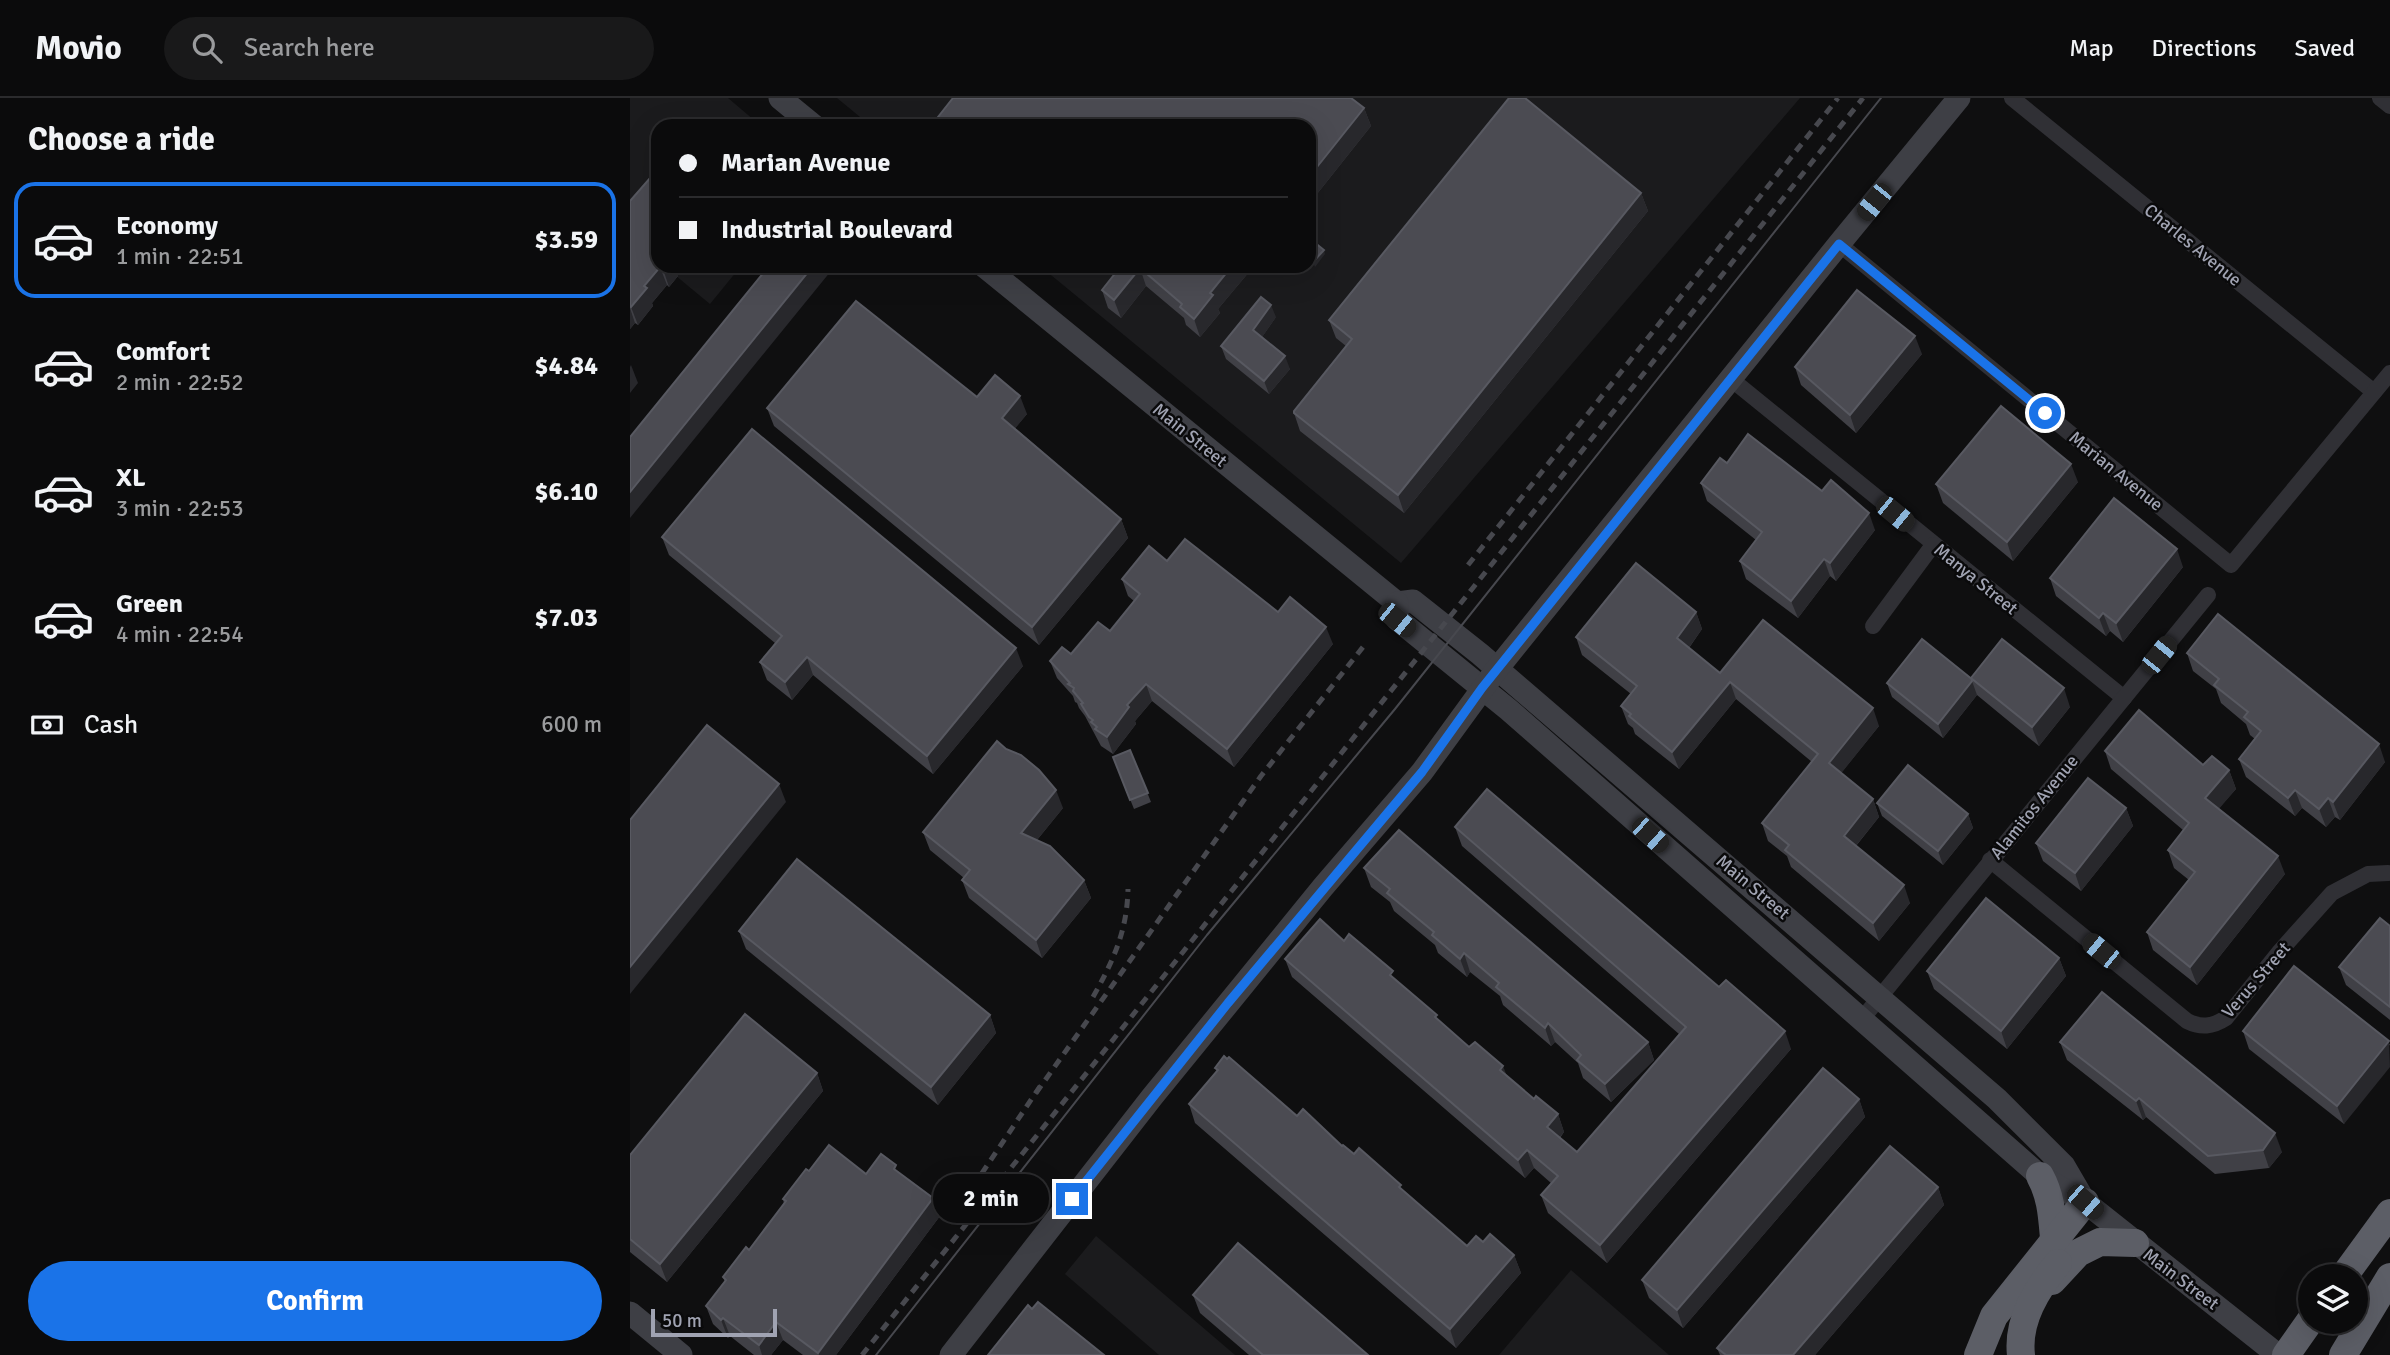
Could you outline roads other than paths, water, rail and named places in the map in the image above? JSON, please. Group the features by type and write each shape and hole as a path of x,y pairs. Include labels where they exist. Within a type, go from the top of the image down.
{"highway":[{"path":"2039,1176 2048,1190 2054,1238"},
{"path":"1978,1355 1994,1316 2054,1238 2091,1208"},
{"path":"2021,1355 2020,1346 2028,1308 2091,1208"},
{"path":"2353,1264 2390,1213"},
{"path":"2036,1294 2054,1279 2078,1252 2100,1242 2135,1243"},
{"path":"2343,1355 2390,1277"},
{"path":"2286,1355 2301,1334"}],"main road":[{"path":"951,1355 1228,1003 1422,772 1497,669 1959,98"},
{"path":"791,101 808,119"},
{"name":"Main Street","path":"993,273 1397,603 1413,601 1497,669 1880,997 2016,1118 2064,1166 2091,1208"},
{"name":"Main Street","path":"1397,603 1397,620 1482,688 2039,1176 2091,1208 2278,1355"},
{"path":"630,1313 681,1355"}],"street":[{"name":"Charles Avenue","path":"2012,98 2374,393"},
{"path":"2380,98 2390,106"},
{"name":"Marian Avenue","path":"1839,244 2231,565 2374,393"},
{"path":"2374,393 2390,373"},
{"name":"Manya Street","path":"1731,379 2124,698"},
{"path":"1873,626 1933,545"},
{"name":"Alamitos Avenue","path":"1862,1019 2208,595"},
{"name":"Verus Street","path":"1990,860 2187,1021 2199,1026 2216,1024 2226,1018 2280,951 2332,893 2368,874 2388,873"}],"tram line":[{"path":"876,1355 1207,935 1395,709 1881,98"}],"railway":[{"path":"1468,565 1838,98"},
{"path":"862,1355 1863,98"},
{"path":"1036,1093 1261,776 1363,647"},
{"path":"1093,997 1118,946 1125,919 1128,889"},
{"path":"964,1200 1041,1085"}]}
